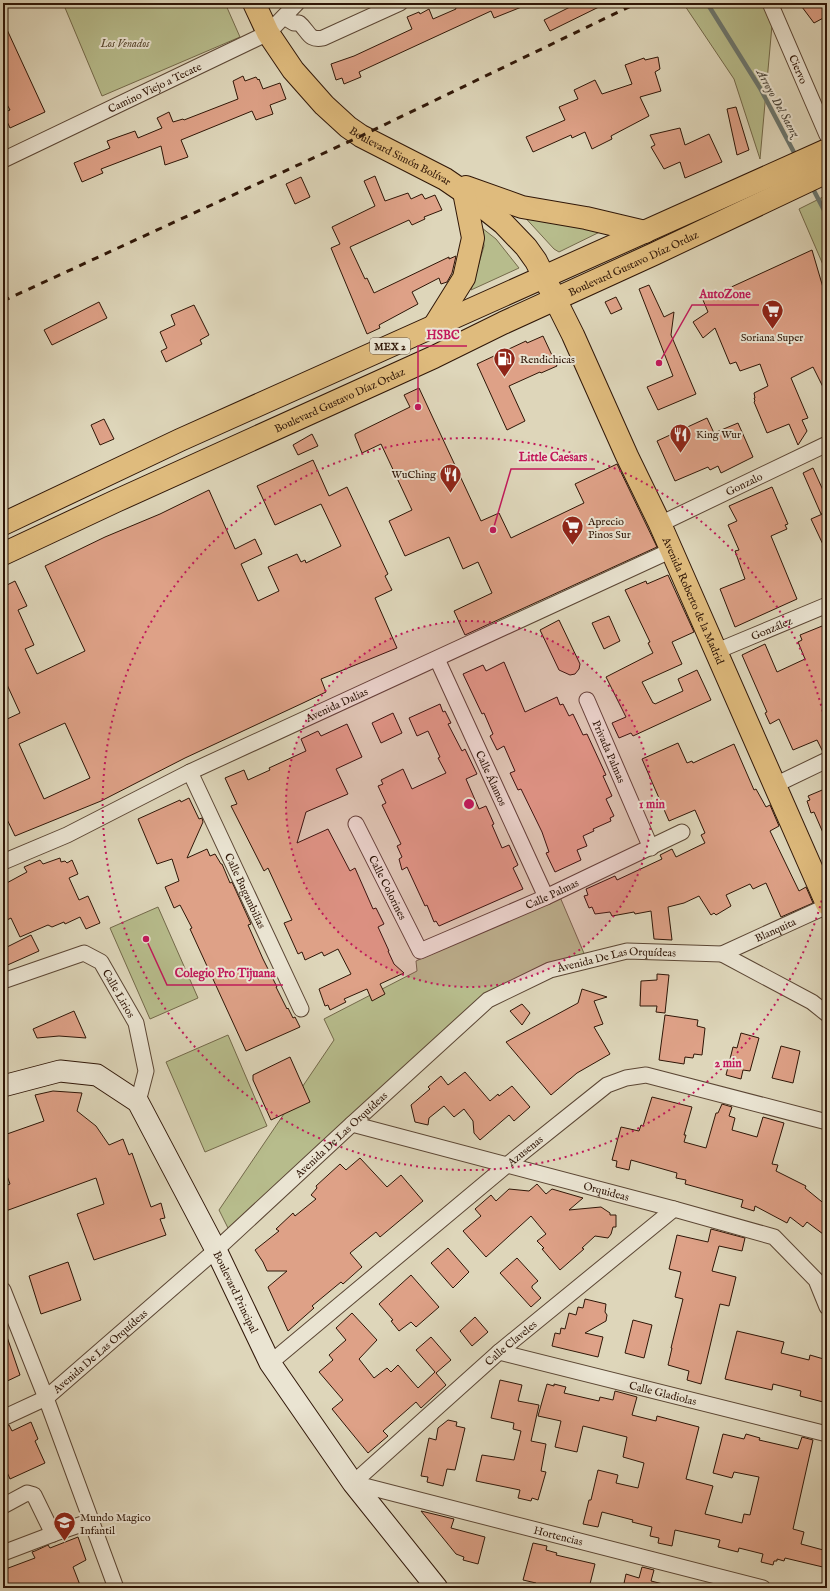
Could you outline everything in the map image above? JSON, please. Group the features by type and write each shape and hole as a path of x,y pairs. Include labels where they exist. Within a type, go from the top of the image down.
{"main road":[{"name":"Boulevard Simón Bolívar","path":"254,3 268,33 293,70 324,105 348,127 361,136 445,180 464,192 503,223 516,235 531,253 556,300"},
{"name":"Boulevard Gustavo Díaz Ordaz","path":"3,524 180,440 645,232 779,170 824,162"},
{"name":"Boulevard Gustavo Díaz Ordaz","path":"3,554 116,501 434,357 503,322 556,300 775,198 790,189 824,162"},
{"path":"445,180 522,207 586,218 645,232"},
{"path":"434,326 464,278 472,244 473,238 464,192"},
{"name":"Avenida Roberto de la Madrid","path":"556,300 672,550 827,905"}],"street":[{"name":"Camino Viejo a Tecate","path":"3,160 268,33 297,3"},
{"path":"284,17 302,26 311,37 317,39 323,38 400,3"},
{"name":"Ciervo","path":"770,3 827,135"},
{"name":"Gonzalo","path":"660,524 827,444"},
{"name":"Avenida Dalias","path":"3,862 67,835 190,772 672,550"},
{"name":"González","path":"717,651 827,606"},
{"name":"Calle Álamos","path":"436,659 546,897"},
{"name":"Privada Palmas","path":"587,700 651,848"},
{"path":"775,785 827,760"},
{"name":"Calle Bugambilias","path":"190,772 301,1009"},
{"name":"Calle Colorines","path":"356,824 420,951"},
{"name":"Calle Palmas","path":"420,951 546,897 682,832"},
{"name":"Blanquita","path":"722,954 827,905"},
{"name":"Avenida De Las Orquídeas","path":"3,1418 46,1398 216,1250 488,1000 550,970 627,951 722,954"},
{"name":"Calle Lirios","path":"3,980 84,953 101,962 136,1023 146,1071 138,1102"},
{"path":"722,954 812,1002 827,1014"},
{"name":"Boulevard Principal","path":"3,1086 60,1071 98,1075 138,1102 216,1250 270,1363 353,1483 437,1588"},
{"name":"Azusenas","path":"270,1363 507,1165 607,1085 626,1078 646,1075 827,1122"},
{"name":"Orquideas","path":"352,1124 774,1237 816,1280 827,1307"},
{"name":"Calle Claveles","path":"353,1483 499,1352 674,1209"},
{"path":"3,1290 46,1398 116,1588"},
{"name":"Calle Gladiolas","path":"499,1352 827,1434"},
{"name":"Hortencias","path":"353,1483 763,1588"},
{"path":"3,1506 27,1493 31,1493 34,1495 53,1534"},
{"path":"3,1553 91,1521"}],"green space":[{"name":"Los Venados","path":"63,3 225,3 240,37 102,96"},
{"path":"683,3 774,3 760,159 734,79"},
{"path":"827,195 827,274 799,209"},
{"path":"520,212 612,226 559,252 554,249"},
{"path":"482,228 496,239 519,268 471,290 484,246"},
{"path":"560,897 586,958 492,998 230,1232 219,1210 334,1040 324,1019 417,971 416,961"},
{"path":"158,907 198,998 150,1019 110,928"},
{"path":"228,1035 267,1126 205,1152 166,1062"}],"building":[{"path":"454,3 529,4 494,18 491,11 359,72 361,77 344,84 342,78 336,80 331,64 354,56 412,29 407,17 419,12 420,14 429,9 433,19 456,9"},
{"path":"571,3 607,3 550,31 544,20 572,6"},
{"path":"799,3 827,3 827,16 814,23"},
{"path":"3,21 45,112 10,128 3,113 10,110 3,97"},
{"path":"658,57 660,69 655,72 661,91 640,97 649,116 611,136 612,139 592,149 585,132 572,138 571,135 533,152 526,137 565,120 559,107 578,99 574,90 595,80 602,94 632,84 625,65 644,58 645,60"},
{"path":"243,76 245,81 256,77 258,80 259,79 263,89 280,83 286,99 270,105 273,114 256,120 252,111 181,140 188,157 165,165 161,146 101,169 103,173 82,182 74,163 110,148 107,141 135,131 138,138 162,128 157,118 169,112 173,122 184,120 238,99 233,81"},
{"path":"736,107 749,150 737,155 727,109"},
{"path":"680,128 685,145 709,134 722,162 685,178 680,162 664,169 651,147 655,145 650,135"},
{"path":"375,176 385,201 408,193 411,199 422,194 425,199 435,195 442,210 424,217 425,219 412,225 409,220 350,247 365,279 367,278 374,293 449,257 449,259 456,256 452,273 447,282 441,284 439,278 412,292 418,304 379,325 380,328 367,334 331,248 340,244 332,227 375,206 364,181"},
{"path":"301,177 310,197 295,204 286,184"},
{"name":"Soriana Super","path":"812,250 827,301 827,395 813,367 791,378 808,418 802,420 807,431 798,445 789,424 767,433 754,402 754,393 768,386 760,364 740,371 736,362 730,364 715,328 703,338 693,322 708,312 703,300"},
{"path":"649,285 664,317 674,312 671,335 696,394 658,410 647,387 673,376 639,289"},
{"path":"616,297 622,309 611,314 605,302"},
{"path":"99,302 107,318 52,345 44,330"},
{"path":"194,305 209,335 200,340 202,344 166,362 161,351 167,348 160,332 175,325 171,315"},
{"name":"Rendichicas","path":"543,336 557,366 509,386 525,421 507,430 477,364 526,341 527,343"},
{"path":"419,388 481,521 499,513 511,538 584,503 575,484 617,464 657,547 465,635 454,611 492,593 478,562 463,569 449,537 405,556 389,521 412,510 381,444 362,453 355,436 355,434 410,407 404,395"},
{"path":"707,418 714,433 738,423 753,457 721,473 718,466 710,470 708,467 675,481 657,441"},
{"path":"104,419 114,439 100,445 91,425"},
{"path":"312,434 318,446 298,455 293,445"},
{"path":"313,460 329,496 347,487 388,574 385,576 392,590 375,598 397,648 321,679 326,692 185,758 101,801 15,836 3,811 3,721 20,713 3,676 3,587 15,581 27,606 18,610 34,645 25,649 37,674 85,651 45,566 209,490 235,549 255,539 262,554 241,564 258,601 279,591 268,567 297,554 301,562 305,560 306,563 341,546 321,504 275,525 257,486","holes":["65,723 90,778 44,799 19,744"]},
{"path":"813,468 827,499 827,511 821,514 803,473"},
{"path":"772,487 788,524 785,525 787,529 771,536 797,599 735,627 720,589 745,579 735,551 739,550 728,525 737,521 729,506"},
{"path":"827,512 827,553 811,519"},
{"path":"668,575 694,632 672,642 682,664 642,682 653,703 655,704 683,691 678,679 697,670 711,700 633,736 631,733 619,738 612,723 626,717 606,677 653,653 648,643 650,642 625,590 646,581 647,584"},
{"path":"609,616 620,641 604,649 592,623"},
{"path":"559,620 580,664 579,669 575,674 570,675 559,670 540,630"},
{"path":"827,624 827,751 823,752 817,740 793,750 779,719 770,724 765,713 767,712 742,655 765,644 777,672 805,659 798,642 802,640 800,635"},
{"path":"504,662 525,712 557,697 560,705 563,704 569,716 573,714 583,735 587,734 606,775 603,776 612,796 606,799 614,816 610,818 611,821 593,829 594,831 583,836 587,846 577,850 581,860 555,872 546,853 549,852 542,832 521,789 518,790 510,773 515,771 504,746 497,750 490,736 493,734 484,713 482,714 463,674 483,665 486,671"},
{"path":"440,704 443,712 445,711 451,723 448,724 462,751 465,749 477,774 466,779 479,809 486,806 502,848 509,845 518,865 513,868 523,889 439,926 436,921 434,922 427,905 425,906 407,867 402,870 399,859 402,857 397,846 401,844 382,805 386,803 378,786 383,784 381,780 403,769 412,789 446,773 438,758 440,757 428,731 417,736 409,718"},
{"path":"393,713 402,733 381,743 372,723"},
{"path":"347,724 362,757 336,769 348,794 306,812 297,843 328,829 350,871 355,868 373,909 376,908 384,924 378,927 394,964 404,973 380,984 385,994 372,1001 367,989 344,999 346,1002 330,1010 328,1005 325,1006 319,989 351,974 338,949 324,956 322,952 305,960 302,952 298,954 284,923 292,920 268,868 264,871 231,806 237,804 225,778 244,770 248,780 270,770 269,768 306,751 301,739 318,731 321,736"},
{"path":"678,743 687,763 692,761 693,763 734,744 754,790 756,789 766,807 770,805 779,826 770,831 799,891 806,887 813,903 781,917 766,883 753,889 750,884 726,895 731,906 716,915 714,913 711,915 699,896 684,903 668,907 672,940 654,939 651,911 612,916 610,912 595,914 592,907 589,908 584,896 588,895 586,889 615,876 617,880 662,859 660,855 672,849 676,857 705,843 701,835 705,833 695,810 669,821 642,759"},
{"path":"827,788 827,842 814,812 811,813 807,801 810,800 808,796"},
{"path":"189,798 199,819 202,818 203,822 187,858 207,849 210,856 215,854 222,864 251,924 248,925 276,987 287,1009 288,1008 293,1018 295,1017 300,1027 246,1051 190,929 192,928 180,905 174,908 165,887 179,881 172,859 157,864 138,819 180,800 181,802"},
{"path":"60,858 61,862 65,861 67,863 72,860 78,874 69,878 79,900 88,896 100,923 86,929 80,917 65,924 64,922 52,927 48,925 20,937 11,918 3,922 3,885 27,872 24,867 40,860 43,864"},
{"path":"31,935 39,951 3,967 3,949"},
{"path":"657,974 669,975 665,1013 656,1012 657,1006 640,1006 641,981 657,980"},
{"path":"582,989 607,997 594,1001 603,1024 594,1027 610,1054 577,1073 551,1095 506,1042 578,1003"},
{"path":"522,1004 530,1013 522,1025 510,1011"},
{"path":"74,1011 86,1038 59,1036 37,1038 33,1029"},
{"path":"665,1015 698,1020 697,1026 705,1028 702,1055 694,1054 693,1058 685,1057 684,1064 659,1060"},
{"path":"741,1033 759,1038 750,1071 743,1070 741,1079 726,1075 733,1047 737,1048"},
{"path":"781,1046 800,1051 793,1083 772,1078"},
{"path":"290,1057 310,1102 271,1120 253,1080 253,1075"},
{"path":"465,1072 490,1101 498,1094 499,1096 512,1086 530,1107 514,1121 509,1115 480,1140 474,1133 473,1121 464,1109 454,1117 444,1106 429,1118 428,1125 415,1122 411,1105 430,1089 428,1087 441,1076 448,1085"},
{"path":"53,1091 82,1093 77,1111 96,1126 109,1145 123,1139 129,1155 132,1153 151,1207 161,1203 165,1218 160,1219 166,1235 94,1260 77,1214 104,1204 96,1178 3,1212 3,1187 10,1184 3,1165 3,1144 7,1134 44,1121 35,1095"},
{"path":"652,1097 692,1107 684,1135 686,1135 684,1142 706,1148 716,1113 718,1113 722,1104 732,1107 729,1116 735,1118 732,1130 757,1137 763,1117 784,1123 772,1164 778,1165 776,1171 806,1186 805,1188 827,1206 827,1237 807,1222 803,1227 790,1217 787,1223 755,1206 754,1211 741,1207 743,1200 685,1184 686,1180 676,1178 677,1173 631,1160 629,1170 616,1167 617,1161 612,1160 621,1127 639,1131 641,1125 643,1126"},
{"path":"360,1158 387,1187 401,1175 423,1201 380,1237 376,1232 350,1253 362,1267 343,1284 341,1282 312,1306 314,1308 288,1331 268,1287 287,1271 267,1271 255,1250 279,1231 276,1229 293,1213 295,1216 316,1199 311,1195 317,1188 316,1186 340,1164 346,1170"},
{"path":"537,1184 546,1194 552,1189 583,1198 569,1210 601,1207 610,1213 610,1215 616,1215 616,1227 613,1227 608,1238 595,1236 582,1248 584,1249 560,1270 537,1241 546,1234 531,1216 486,1257 463,1231 481,1216 475,1209 491,1195 496,1201 509,1189 529,1191"},
{"path":"711,1229 745,1238 742,1251 719,1246 712,1271 736,1277 729,1306 720,1304 701,1384 687,1380 689,1371 668,1365 683,1299 675,1297 681,1272 669,1269 677,1235 708,1242"},
{"path":"448,1248 469,1272 453,1288 431,1263"},
{"path":"517,1258 538,1281 532,1286 532,1288 541,1298 531,1307 500,1273"},
{"path":"68,1262 81,1300 41,1314 29,1276"},
{"path":"411,1275 439,1307 416,1327 411,1322 399,1331 391,1321 393,1320 379,1304"},
{"path":"585,1299 606,1304 606,1321 585,1333 603,1337 598,1357 552,1346 555,1333 560,1334 561,1328 565,1329 569,1313 576,1315 578,1307 583,1308"},
{"path":"352,1313 377,1340 359,1359 374,1378 387,1368 391,1372 398,1365 418,1388 435,1372 416,1350 431,1337 451,1360 436,1373 446,1385 421,1408 416,1402 383,1431 388,1436 368,1453 332,1409 343,1400 319,1372 333,1360 329,1355 346,1340 336,1328"},
{"path":"475,1317 488,1332 472,1346 460,1331"},
{"path":"633,1320 652,1325 644,1358 625,1353"},
{"path":"5,1331 20,1375 3,1383 3,1332"},
{"path":"737,1331 784,1342 781,1353 809,1360 810,1355 827,1360 827,1403 800,1396 801,1391 773,1384 772,1390 725,1379"},
{"path":"500,1380 522,1385 518,1401 539,1405 531,1441 546,1444 541,1471 546,1472 538,1500 532,1498 531,1501 518,1498 520,1490 476,1481 482,1455 514,1460 521,1431 513,1429 514,1423 491,1418"},
{"path":"547,1384 566,1387 564,1393 599,1401 600,1397 613,1400 615,1391 637,1397 632,1415 656,1421 657,1416 699,1427 686,1479 713,1486 705,1514 742,1523 744,1514 750,1515 759,1477 734,1472 732,1478 713,1473 723,1434 744,1439 746,1434 760,1438 759,1440 798,1449 802,1437 813,1440 793,1529 804,1532 801,1544 827,1551 827,1568 785,1558 784,1561 777,1559 777,1561 774,1561 773,1565 761,1562 763,1554 739,1548 738,1552 718,1547 720,1540 675,1530 672,1546 658,1543 659,1538 650,1536 652,1527 632,1522 633,1520 602,1512 598,1527 583,1524 589,1500 591,1500 598,1470 618,1475 616,1483 638,1488 644,1463 623,1457 627,1437 583,1426 577,1452 555,1447 561,1421 538,1416"},
{"path":"448,1420 457,1422 456,1426 465,1428 455,1470 447,1469 443,1486 427,1482 428,1477 421,1476 429,1438 436,1440 438,1428"},
{"path":"31,1422 38,1439 35,1441 45,1463 10,1479 3,1463 3,1427 9,1425 12,1431"},
{"path":"421,1511 454,1519 451,1528 485,1537 478,1564 463,1560 464,1557 456,1554"},
{"path":"78,1537 86,1560 73,1567 80,1585 73,1588 33,1588 32,1584 25,1588 3,1588 3,1570 35,1558 32,1552 48,1545 50,1548"},
{"path":"533,1543 547,1546 546,1550 557,1553 556,1555 595,1564 589,1588 535,1588 536,1583 523,1580"},
{"path":"642,1567 654,1570 651,1581 663,1584 662,1588 623,1588 626,1574 639,1578"}],"waterway":[{"name":"Arroyo Del Saenz","path":"707,3 760,88 797,158"},
{"name":"Arroyo Del Saenz","path":"811,185 827,216"}],"railway":[{"path":"3,301 361,136 637,3"}],"place":[{"name":"Soriana Super","path":"772,330"},
{"name":"AutoZone","path":"659,363"},
{"name":"Rendichicas","path":"504,378"},
{"name":"HSBC","path":"418,407"},
{"name":"King Wur","path":"681,454"},
{"name":"WuChing","path":"451,494"},
{"name":"Little Caesars","path":"493,530"},
{"name":"Aprecio Pinos Sur","path":"572,546"},
{"name":"Colegio Pro Tijuana","path":"146,939"},
{"name":"Mundo Magico Infantil","path":"64,1542"}]}
